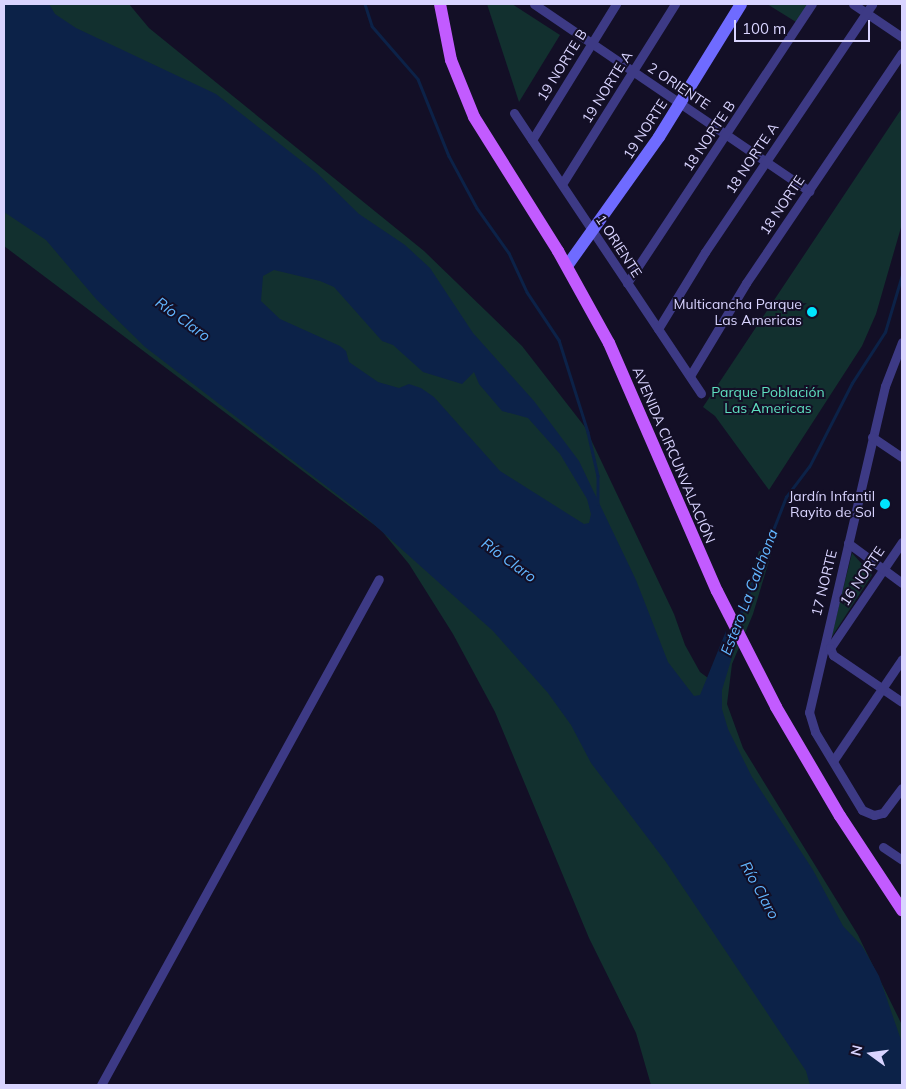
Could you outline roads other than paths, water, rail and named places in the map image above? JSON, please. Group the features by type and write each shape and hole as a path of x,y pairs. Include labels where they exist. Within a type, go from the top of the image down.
{"main road":[{"name":"AVENIDA CIRCUNVALACIÓN","path":"440,4 451,60 470,110 567,266 624,375 717,591 749,657 819,781 902,910"}],"street":[{"name":"19 NORTE B","path":"532,140 616,4"},
{"name":"19 NORTE A","path":"562,184 675,4"},
{"name":"19 NORTE","path":"567,266 594,232 680,103 741,4"},
{"name":"18 NORTE B","path":"627,283 812,4"},
{"path":"853,4 902,37"},
{"name":"18 NORTE A","path":"658,329 766,162 872,4"},
{"name":"2 ORIENTE","path":"539,5 809,191"},
{"name":"18 NORTE","path":"690,376 809,191 902,53"},
{"name":"1 ORIENTE","path":"514,114 701,393"},
{"name":"17 NORTE","path":"902,342 872,437 810,705 812,726 862,810 874,815 887,810 902,788"},
{"path":"872,437 902,457"},
{"name":"16 NORTE","path":"882,688 830,651 902,542"},
{"path":"848,544 902,583"},
{"path":"101,1085 379,579"},
{"path":"833,761 902,659"},
{"path":"882,688 902,702"},
{"path":"883,847 902,860"}],"water":[{"name":"Río Claro","path":"4,4 49,4 55,14 76,28 216,94 317,173 359,214 405,245 430,268 473,333 534,401 579,461 636,580 668,662 694,696 700,695 726,631 735,647 722,690 722,709 728,729 752,777 813,870 843,926 862,946 879,976 902,1043 902,1085 810,1085 806,1071 666,862 591,763 571,725 548,693 493,631 360,512 145,347 96,299 46,240 4,212","holes":["274,270 320,281 334,287 382,341 393,345 423,372 462,384 474,372 479,384 502,411 528,418 560,454 587,499 591,514 589,523 584,524 500,471 434,397 421,388 409,384 399,388 378,382 349,362 346,351 340,346 280,319 261,301 263,276"]}],"waterway":[{"path":"365,4 372,26 418,79 449,156 477,208 509,253 527,292 559,340 588,432 598,476 598,504"},
{"name":"Estero La Calchona","path":"738,620 786,497 809,467 852,383 885,332 902,275"}],"place":[{"name":"Multicancha Parque Las Americas","path":"812,312"},
{"name":"Jardín Infantil Rayito de Sol","path":"885,504"}],"park label":[{"name":"Parque Población Las Americas","path":"768,400"}]}
